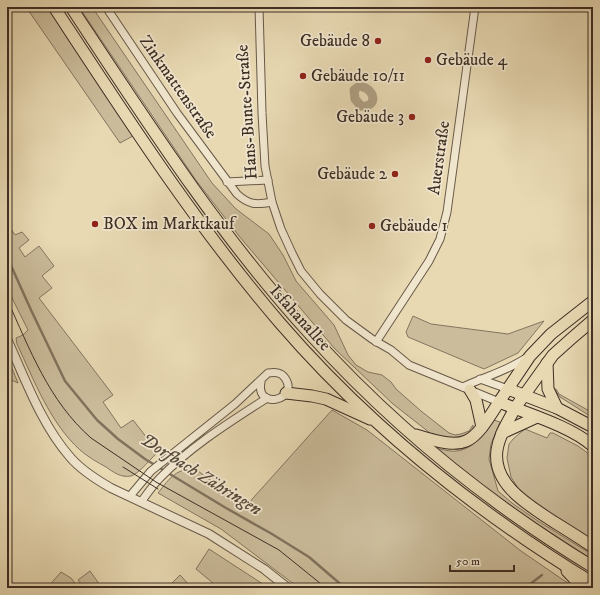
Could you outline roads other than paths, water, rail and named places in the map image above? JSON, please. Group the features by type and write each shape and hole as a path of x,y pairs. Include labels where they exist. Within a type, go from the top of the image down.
{"main road":[{"name":"Isfahanallee","path":"54,7 135,130 213,239 248,285 317,362 379,424 452,484 504,524 593,583"},
{"name":"Isfahanallee","path":"71,7 181,171 250,263 328,354 367,393 471,482 542,534 593,567"},
{"path":"412,433 438,442 459,444 472,438 482,427 508,389 520,368 530,356 551,334 593,301"},
{"path":"593,320 562,347 547,363 515,408 502,433 497,447 496,461 499,472 505,483 529,506 593,547"},
{"path":"547,363 548,390 557,408"},
{"path":"466,389 476,400 482,427"},
{"path":"508,389 557,408 593,427"},
{"path":"286,394 312,396 326,400 379,424"},
{"name":"Hans-Bunte-Straße","path":"499,402 573,433 593,446"},
{"path":"502,433 537,417"},
{"path":"558,561 583,588"}],"street":[{"name":"Zinkmattenstraße","path":"106,7 177,113 237,194 245,201 254,204 272,202"},
{"name":"Hans-Bunte-Straße","path":"259,7 265,166 272,202 281,229 302,271 320,294 346,320 409,364 499,402"},
{"name":"Auerstraße","path":"376,342 425,268 440,239 447,212 475,7"},
{"path":"227,182 268,180"},
{"path":"7,339 40,410 70,458 98,480 209,534 264,569 288,588"},
{"path":"466,389 479,379 512,368 530,356"},
{"path":"130,496 151,471 215,422 261,382 264,376 268,373 278,373 283,375 288,384 286,394 275,400 267,398 262,393 260,385 261,382"},
{"path":"479,379 508,389"},
{"path":"141,502 160,478 171,468 226,425 267,398"}],"waterway":[{"path":"358,87 354,90 355,99 361,106 366,106 370,104 373,99 370,92 363,87"},
{"name":"Dorfbach Zähringen","path":"8,259 65,381 97,420 118,439 145,459 309,557 345,588"},
{"name":"Dorfbach Zähringen","path":"525,588 542,575"}],"tram line":[{"path":"7,299 33,356 52,391 63,408 91,438 156,482 279,550 326,588"},
{"path":"123,467 158,489"}],"place":[{"name":"Gebäude 8","path":"378,41"},
{"name":"Gebäude 4","path":"428,60"},
{"name":"Gebäude 10/11","path":"303,76"},
{"name":"Gebäude 3","path":"412,117"},
{"name":"Gebäude 2","path":"395,174"},
{"name":"BOX im Marktkauf","path":"95,224"},
{"name":"Gebäude 1","path":"372,226"}]}
